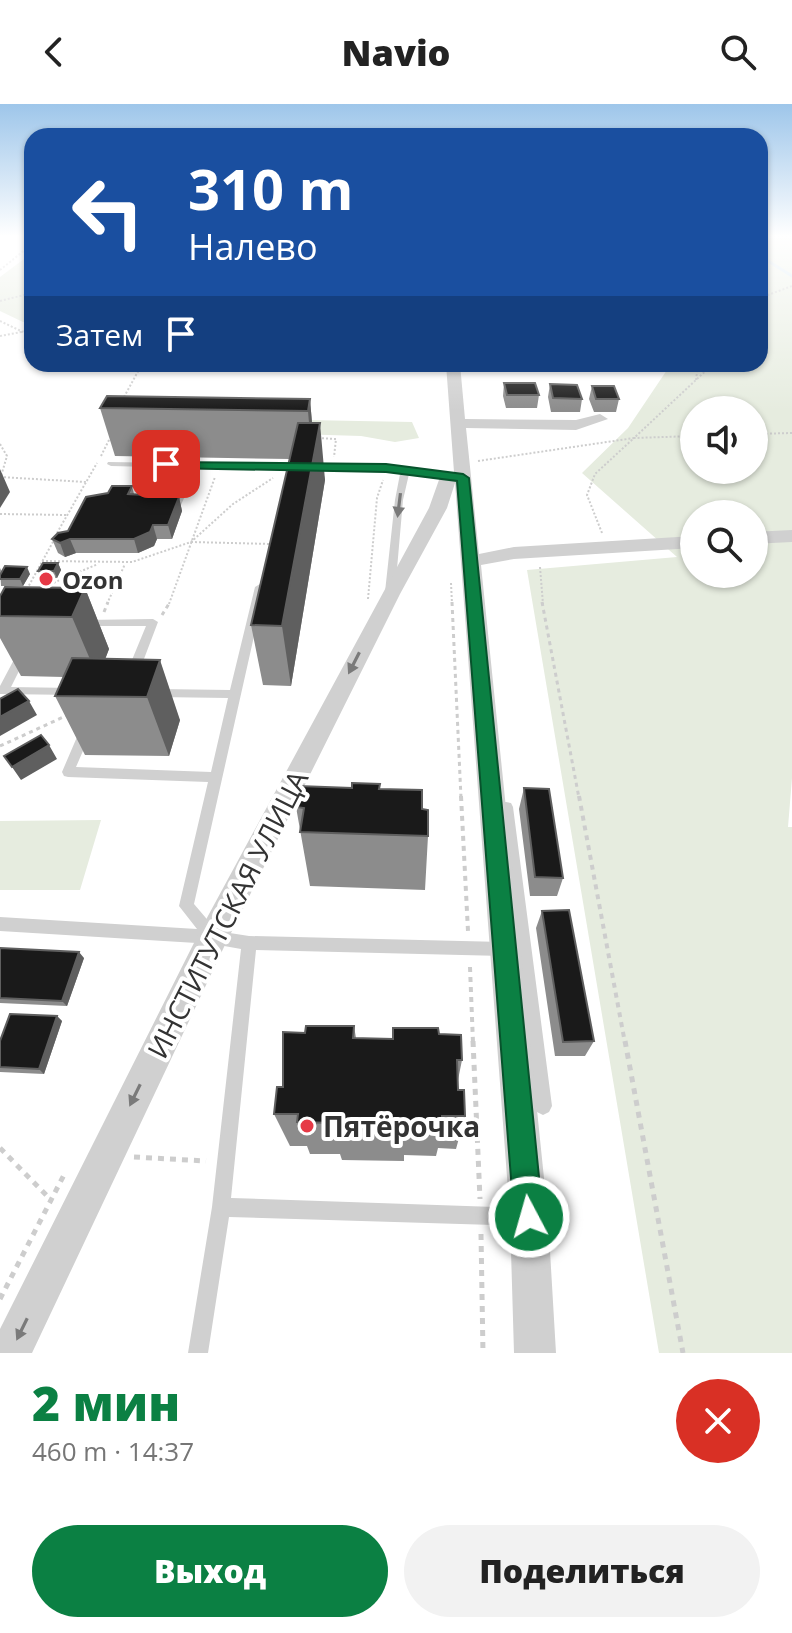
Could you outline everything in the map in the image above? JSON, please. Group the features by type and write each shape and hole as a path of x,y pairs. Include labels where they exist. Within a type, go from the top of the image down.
{"street":[{"path":"454,372 458,423 461,567 503,949 530,1104 529,1217 535,1353"},
{"path":"458,423 576,425 600,419"},
{"name":"ИНСТИТУТСКАЯ УЛИЦА","path":"10,1353 213,937 390,594 438,508 458,481"},
{"path":"768,537 792,536"},
{"path":"461,567 541,551 680,543"}],"lane":[{"path":"111,464 218,466 288,473 335,467 386,468 405,472 423,471 458,481"},
{"path":"177,505 194,465"},
{"path":"390,594 399,500 405,472"},
{"path":"213,937 186,906 271,544"},
{"path":"70,623 153,622 128,683"},
{"path":"32,637 3,691 88,693"},
{"path":"146,693 234,694"},
{"path":"92,716 68,772 215,777"},
{"path":"506,807 538,1065 530,1104"},
{"path":"0,924 213,937 249,943 503,949"},
{"path":"198,1353 221,1207 249,943"},
{"path":"530,1104 538,1065"},
{"path":"221,1207 529,1217"}],"path":[{"path":"0,301 24,295"},
{"path":"0,321 23,332"},
{"path":"0,336 23,332"},
{"path":"118,405 137,372"},
{"path":"696,383 697,372"},
{"path":"102,562 24,595 115,429"},
{"path":"768,434 792,433"},
{"path":"608,547 587,495 595,474 634,438 680,436"},
{"path":"308,438 336,439 335,467"},
{"path":"0,444 7,456 0,477 86,482"},
{"path":"153,622 167,611 218,466"},
{"path":"191,542 233,504 288,473"},
{"path":"377,498 399,500"},
{"path":"0,514 68,515"},
{"path":"42,561 126,562 191,542 271,544"},
{"path":"541,551 539,584 683,1353"},
{"path":"100,623 126,562"},
{"path":"25,567 39,567"},
{"path":"461,567 469,948 483,1353"},
{"path":"0,746 70,714"},
{"path":"0,1148 51,1200"},
{"path":"106,1155 226,1162"}],"shaded area":[{"path":"0,294 24,294 24,322 0,311"},
{"path":"768,294 792,294 792,778 788,827 792,827 792,1353 659,1353 527,570 677,557 582,473 628,428 666,372 768,372"},
{"path":"198,418 412,422 419,438 395,442 361,436 168,430"},
{"path":"101,820 80,890 0,890 0,821"}],"building":[{"path":"504,383 535,383 539,395 507,395"},
{"path":"550,384 577,385 582,399 553,398"},
{"path":"592,386 614,386 619,399 596,399"},
{"path":"107,396 310,399 308,411 100,408"},
{"path":"298,423 320,423 282,626 251,625"},
{"path":"112,486 132,486 128,494 179,497 168,525 153,525 150,532 134,539 70,539 60,543 52,539 58,533 68,531 86,497 108,493"},
{"path":"43,563 58,563 54,571 38,571"},
{"path":"5,566 27,567 20,579 0,579"},
{"path":"5,587 85,588 72,617 0,616 0,596"},
{"path":"72,658 160,660 147,697 55,696"},
{"path":"18,689 29,701 0,717 0,699"},
{"path":"41,735 49,745 12,767 4,756"},
{"path":"352,783 380,784 379,789 422,790 422,809 428,810 428,836 300,832 304,808 296,807 299,786 352,788"},
{"path":"524,788 549,789 563,878 535,877"},
{"path":"569,910 594,1041 563,1042 542,911"},
{"path":"0,948 79,952 62,1001 0,998"},
{"path":"10,1014 57,1016 39,1069 0,1067 0,1041"},
{"path":"306,1026 354,1026 353,1038 393,1039 393,1028 438,1028 439,1034 461,1035 462,1060 457,1060 458,1090 464,1090 465,1116 442,1116 442,1124 406,1124 405,1131 334,1130 334,1123 297,1122 298,1114 274,1114 277,1087 283,1087 283,1032 305,1033"}],"place":[{"name":"Ozon","path":"46,579"},
{"name":"Пятёрочка","path":"307,1126"}],"route":[{"path":"166,464 386,468 463,478 529,1217"}]}
